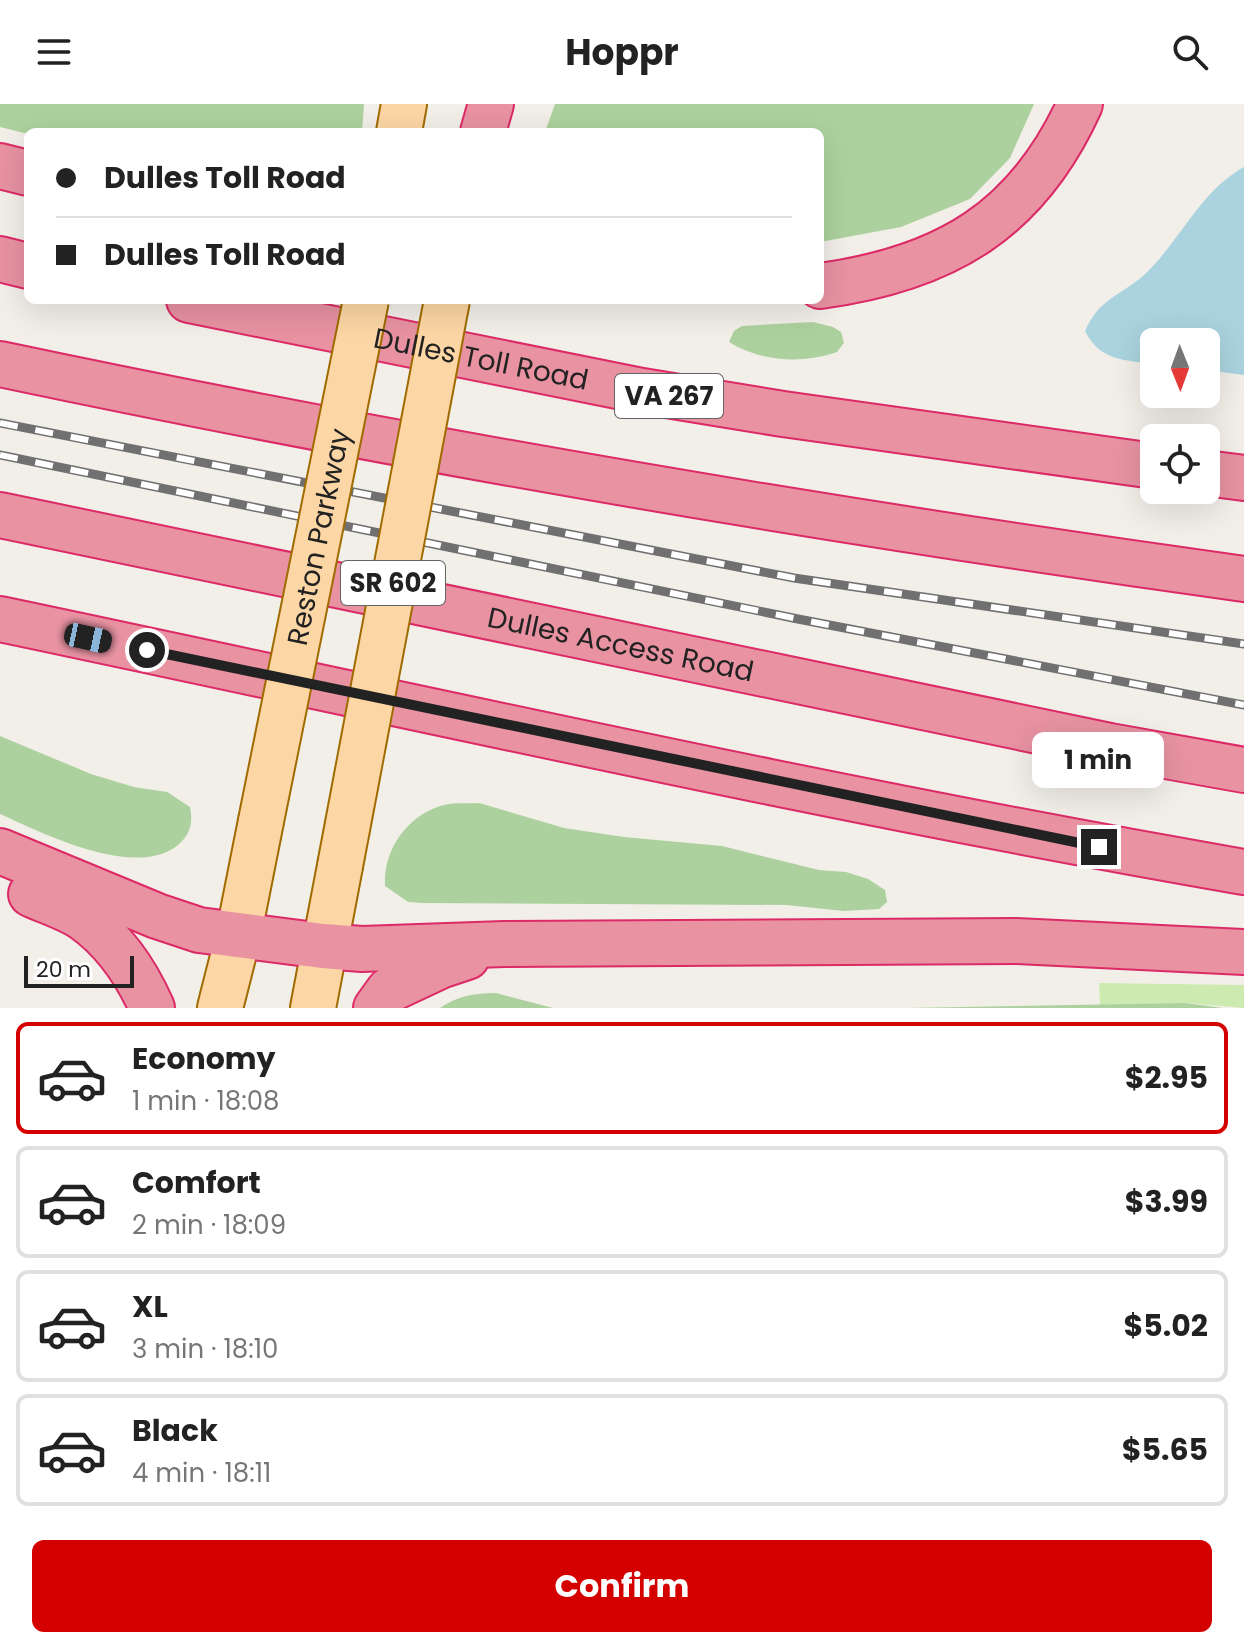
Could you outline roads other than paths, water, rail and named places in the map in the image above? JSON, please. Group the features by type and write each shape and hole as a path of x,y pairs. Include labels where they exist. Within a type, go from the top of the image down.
{"highway":[{"path":"482,128 491,104"},
{"path":"824,285 862,279 916,263 961,244 985,229 1037,179 1065,136 1080,104"},
{"path":"0,166 24,172"},
{"path":"0,259 24,265"},
{"name":"Dulles Toll Road","path":"209,304 642,391 1140,464"},
{"path":"0,364 178,401 666,492 999,545 1244,579"},
{"path":"1220,475 1244,478"},
{"name":"Dulles Access Road","path":"0,515 1094,743 1244,770"},
{"path":"0,619 761,779 1099,847 1244,872"},
{"path":"0,851 157,916 199,930 323,946 362,949 504,944 1016,941 1244,952"},
{"path":"0,879 83,918 114,948 139,979 152,1008"},
{"path":"376,1008 389,990 412,978 504,944"}],"main road":[{"path":"400,128 404,104"},
{"path":"480,128 483,104"},
{"name":"Reston Parkway","path":"220,1008 238,937 365,304"},
{"name":"SR 602","path":"313,1008 446,304"}],"water":[{"path":"1244,167 1244,375 1220,372 1220,328 1140,328 1140,362 1106,354 1085,331 1097,311 1156,263 1202,204 1228,177"}],"railway":[{"path":"0,423 794,578 1244,644"},
{"path":"0,455 798,619 1244,705"}]}
